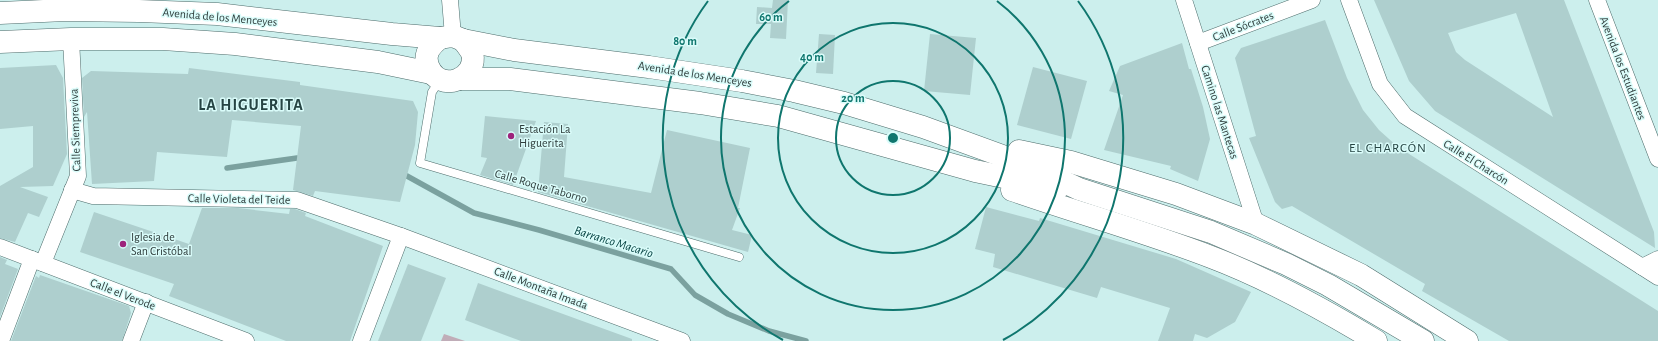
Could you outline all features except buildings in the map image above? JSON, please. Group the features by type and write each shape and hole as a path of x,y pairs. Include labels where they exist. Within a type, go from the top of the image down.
{"main road":[{"name":"Avenida de los Menceyes","path":"0,13 65,10 217,14 392,34 452,38 514,50 649,67 749,82 844,103 923,126"},
{"path":"435,77 426,61 429,47 452,38 472,53 471,68 461,79"},
{"path":"0,42 71,39 163,39 234,44 378,62 452,82 461,79 510,79 700,103 778,116 975,171 1027,182 1079,189"},
{"path":"923,126 1030,166 1079,189 1211,232 1286,264 1328,285 1423,341"},
{"path":"923,126 984,140 1032,155 1071,162 1176,194 1256,224 1361,276 1467,341"},
{"path":"889,146 1211,257 1263,279 1330,313 1376,341"}],"street":[{"path":"450,0 452,38"},
{"name":"Camino las Mantecas","path":"1184,0 1256,224"},
{"name":"Calle Sócrates","path":"1198,43 1312,0"},
{"name":"Calle El Charcón","path":"1349,0 1380,84 1405,116 1658,277"},
{"name":"Avenida los Estudiantes","path":"1597,0 1658,159"},
{"name":"Calle Siempreviva","path":"1,341 78,176 71,39"},
{"name":"Calle Violeta del Teide","path":"72,190 92,196 297,200 401,236"},
{"path":"361,341 401,236"},
{"name":"Calle Montaña Imada","path":"401,236 682,341"},
{"name":"Calle el Verode","path":"0,247 246,341"},
{"path":"1642,266 1658,259"},
{"path":"131,341 146,302"}],"lane":[{"name":"Calle Roque Taborno","path":"435,77 420,163 739,257"}],"shaded area":[{"path":"444,334 465,341 441,341"}],"waterway":[{"path":"227,168 297,158"},
{"name":"Barranco Macario","path":"407,176 474,213 539,230 671,269 695,295 728,314 769,331 806,341"}],"place":[{"name":"Estación La Higuerita","path":"511,136"},
{"name":"Iglesia de San Cristóbal","path":"123,244"}],"district":[{"name":"LA HIGUERITA","path":"251,104"},
{"name":"EL CHARCÓN","path":"1388,147"}]}
